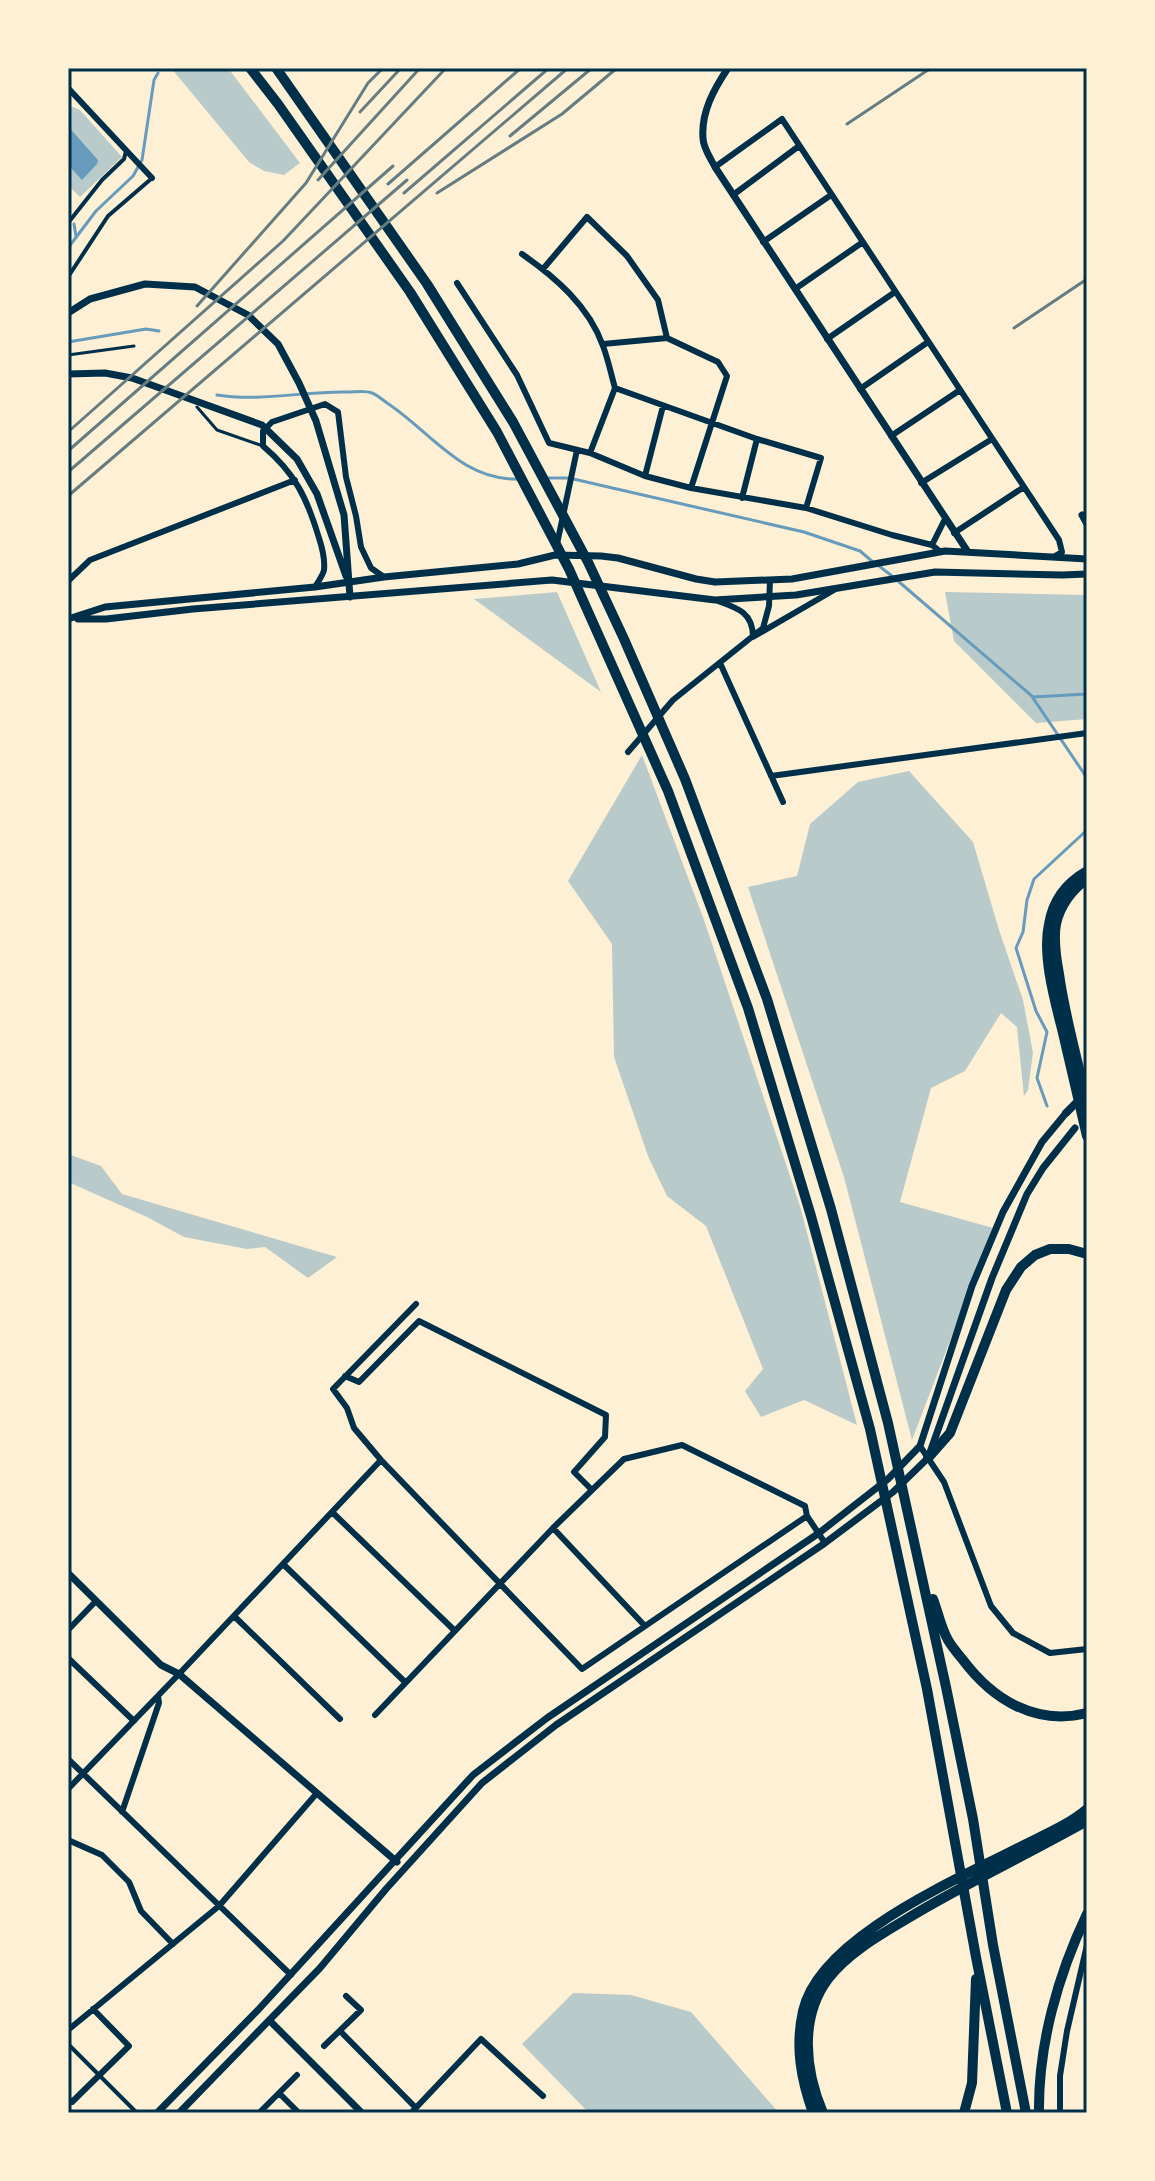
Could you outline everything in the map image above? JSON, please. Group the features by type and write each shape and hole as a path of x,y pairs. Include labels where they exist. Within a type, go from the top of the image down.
{"highway":[{"path":"250,68 410,292 497,432 569,569 668,791 748,1008 811,1216 870,1429 927,1689 1007,2113"},
{"path":"276,68 427,284 513,422 588,562 685,779 767,999 831,1209 888,1423 973,1819 993,1945 1026,2113"},
{"path":"1087,871 1076,877 1058,896 1048,925 1054,994 1087,1136"},
{"path":"1087,879 1065,901 1056,924 1055,951 1061,991 1087,1101"},
{"path":"928,1458 950,1433 1006,1290 1021,1267 1035,1255 1050,1249 1069,1249 1087,1254"},
{"path":"920,1563 948,1640 987,1688 1034,1714 1060,1718 1087,1713"},
{"path":"813,2113 802,2081 798,2050 803,2008 820,1976 848,1946 872,1929 1087,1809"},
{"path":"823,2113 811,2079 807,2047 813,2009 828,1980 855,1953 891,1928 1087,1821"},
{"path":"1039,2113 1042,2059 1051,2014 1067,1961 1087,1914"},
{"path":"964,2113 973,2071 976,1957"}],"main road":[{"path":"1066,1113 1087,1091"},
{"path":"1075,1128 1087,1114"}],"street":[{"path":"728,68 706,109 702,141 763,242 968,552"},
{"path":"68,88 152,178 108,216 68,277"},
{"path":"715,167 782,119 1063,548 1058,555 1047,557"},
{"path":"733,195 799,146"},
{"path":"68,223 91,193 124,159 126,150"},
{"path":"763,242 831,195"},
{"path":"543,269 587,217 627,256 658,300 667,338"},
{"path":"795,289 863,242"},
{"path":"522,254 543,269 578,304 603,344 615,388 590,453"},
{"path":"457,283 517,375 549,443 590,453 645,476 691,488 806,508 932,545 941,552"},
{"path":"68,313 90,299 145,284 195,287 248,315 278,344 316,421 344,515 350,597"},
{"path":"827,339 895,292"},
{"path":"603,344 667,338 718,362 727,376 691,488"},
{"path":"860,389 928,342"},
{"path":"68,374 105,373 132,378 262,425 297,459 317,494 348,582"},
{"path":"615,388 757,439 821,458 806,508"},
{"path":"891,436 960,390"},
{"path":"315,587 324,571 321,546 306,499 295,480 263,446 263,431 272,422 325,404 338,412 346,477 361,547 371,568 384,577"},
{"path":"645,476 663,406"},
{"path":"742,498 757,439"},
{"path":"921,483 992,439"},
{"path":"555,555 577,450"},
{"path":"68,581 90,560 295,480"},
{"path":"954,533 1024,487"},
{"path":"1082,515 1087,524"},
{"path":"932,545 945,519"},
{"path":"68,618 105,607 518,564 555,555 618,558 715,582 792,579 941,552 1087,559"},
{"path":"68,618 106,619 552,580 715,600 769,598 935,572 1087,574"},
{"path":"628,752 673,700 763,628 767,619 770,580"},
{"path":"753,637 837,589"},
{"path":"715,600 740,608 753,626 753,637"},
{"path":"720,663 783,802"},
{"path":"771,776 1087,733"},
{"path":"157,2113 291,1975 473,1775 547,1718 819,1533 888,1479 920,1446 972,1286 1003,1212 1042,1142 1066,1113"},
{"path":"179,2113 320,1968 404,1868 482,1783 544,1734 825,1543 893,1492 928,1458 992,1278 1027,1194 1075,1128"},
{"path":"416,1304 333,1389 347,1408 354,1428 381,1460 582,1669 807,1516"},
{"path":"345,1376 359,1382 419,1321 606,1415 605,1437 574,1472 591,1489"},
{"path":"375,1715 499,1583 624,1459 682,1445 805,1506 807,1516 825,1543"},
{"path":"920,1446 944,1482 991,1606 1013,1633 1050,1653 1087,1649"},
{"path":"68,1789 381,1460"},
{"path":"332,1512 454,1630"},
{"path":"553,1528 645,1626"},
{"path":"283,1564 405,1682"},
{"path":"68,1573 161,1665 179,1674 404,1868"},
{"path":"68,1630 96,1601"},
{"path":"234,1616 340,1719"},
{"path":"68,1658 134,1721"},
{"path":"122,1812 159,1703 158,1696"},
{"path":"68,1759 291,1975"},
{"path":"68,2030 219,1906 317,1793"},
{"path":"68,1840 102,1855 129,1882 141,1911 173,1944"},
{"path":"1060,2113 1060,2076 1067,2031 1087,1945"},
{"path":"324,2046 361,2010 346,1996"},
{"path":"68,2099 72,2102 129,2046 93,2009"},
{"path":"270,2021 362,2113"},
{"path":"340,2031 413,2110 481,2039 543,2096"},
{"path":"68,2044 137,2113"},
{"path":"259,2113 297,2075"},
{"path":"279,2093 299,2113"}],"lane":[{"path":"68,355 134,346"},
{"path":"197,407 217,430 263,446"}],"shaded area":[{"path":"171,68 228,68 300,163 284,175 264,171 249,162"},
{"path":"68,105 80,110 122,157 80,197 68,185 68,164 70,167 98,160 68,126"},
{"path":"557,592 601,692 474,599"},
{"path":"945,592 1087,595 1087,719 1036,723 954,641"},
{"path":"642,755 704,920 800,1206 857,1425 804,1400 761,1417 745,1391 763,1369 706,1226 667,1196 648,1156 614,1057 612,944 568,881"},
{"path":"909,771 973,842 1023,1000 1033,1053 1028,1090 1024,1096 1017,1027 1001,1013 965,1071 931,1088 900,1202 993,1228 912,1440 844,1177 748,887 797,876 810,824 858,782"},
{"path":"68,1154 101,1166 122,1194 337,1257 308,1278 265,1247 247,1249 184,1237 68,1182"},
{"path":"573,1993 631,1995 691,2012 779,2113 589,2113 522,2044"}],"water":[{"path":"68,126 98,160 82,180 70,167"}],"waterway":[{"path":"68,248 96,211 133,176 142,160 154,80 158,73"},
{"path":"74,224 76,236"},
{"path":"68,342 146,329 159,331"},
{"path":"217,395 250,397 369,392 403,414 463,463 480,472 518,479"},
{"path":"546,478 569,478 804,532 860,551 873,562"},
{"path":"879,566 892,576"},
{"path":"898,581 1033,697 1087,694"},
{"path":"1033,698 1087,778"},
{"path":"1047,1106 1037,1078 1047,1032 1036,1011 1016,948 1023,932 1027,900 1034,879 1087,830"}],"railway":[{"path":"197,306 306,183 368,83 383,68"},
{"path":"360,112 401,68"},
{"path":"318,180 420,68"},
{"path":"68,432 283,241 446,68"},
{"path":"388,184 521,68"},
{"path":"404,193 549,68"},
{"path":"68,496 568,68"},
{"path":"510,136 592,68"},
{"path":"437,193 562,114 617,68"},
{"path":"847,124 931,68"},
{"path":"68,451 393,166"},
{"path":"68,472 407,180"},
{"path":"1014,328 1087,279"}]}
